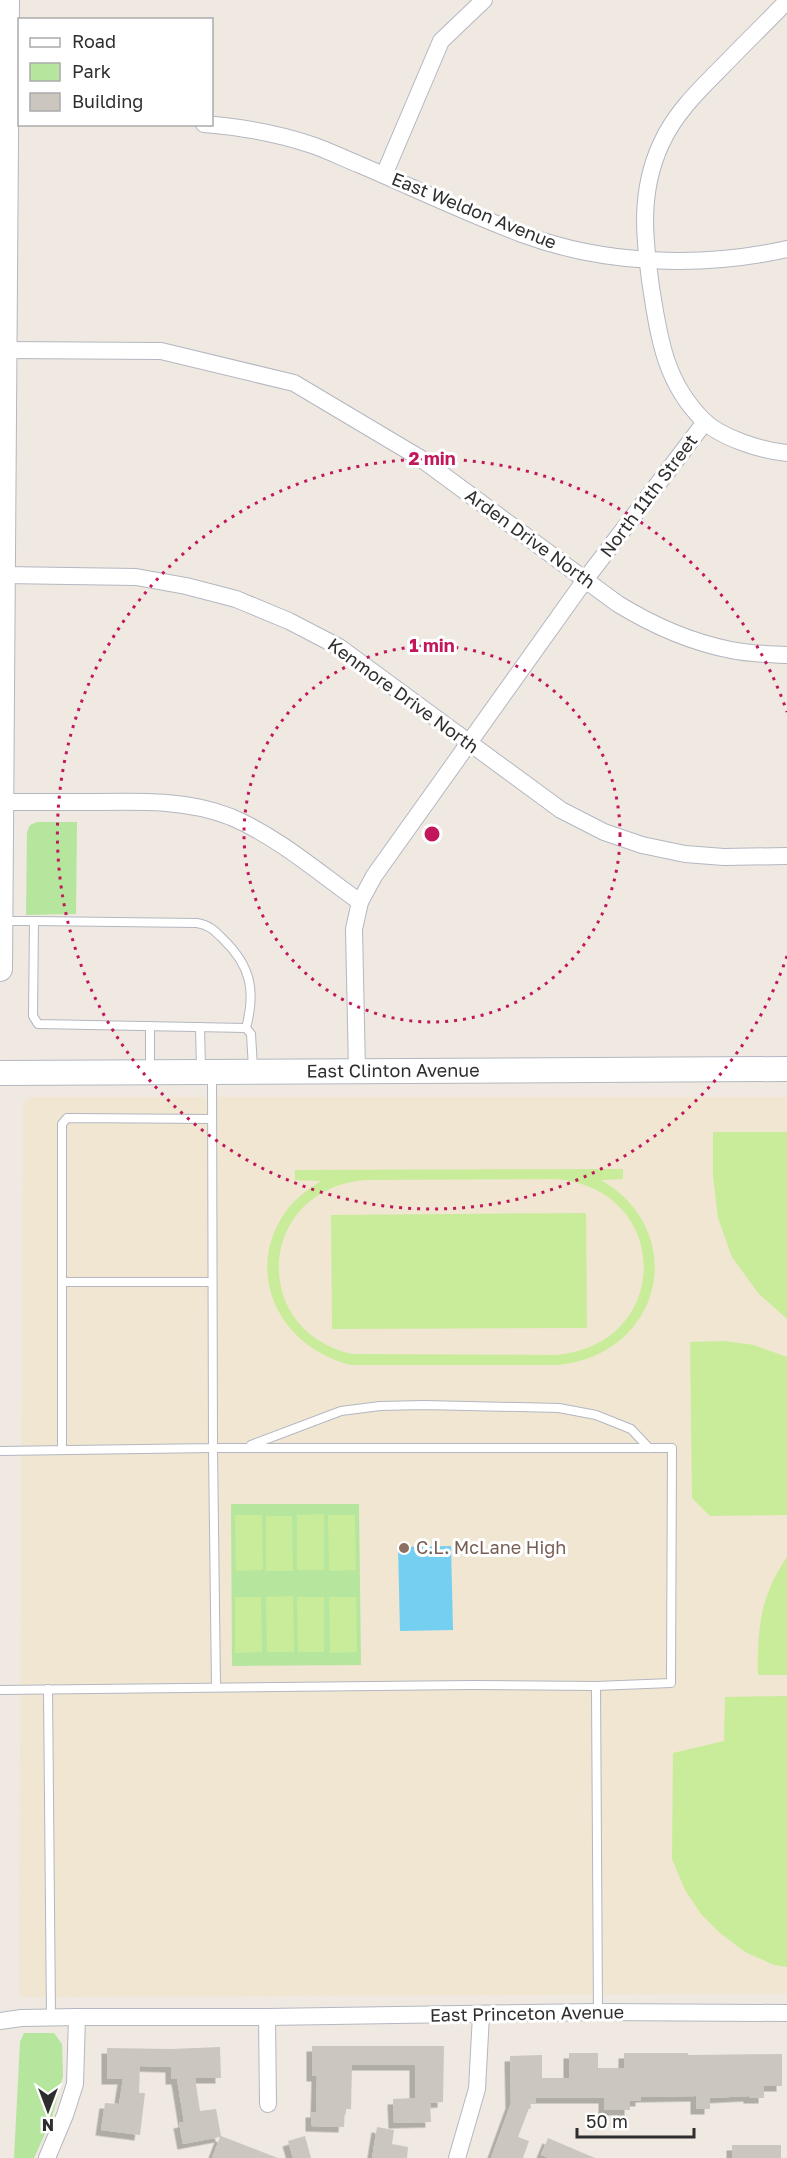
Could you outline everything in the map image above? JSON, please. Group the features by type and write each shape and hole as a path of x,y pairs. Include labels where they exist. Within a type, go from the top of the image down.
{"main road":[{"path":"0,969 2,499 9,123 7,0"},
{"name":"East Clinton Avenue","path":"0,1073 787,1069"}],"street":[{"path":"384,175 441,41 484,0"},
{"path":"787,1 692,97 674,120 661,145 647,190 644,213 647,260 663,356 678,388 705,422 734,439 768,451 787,453"},
{"name":"East Weldon Avenue","path":"213,125 268,133 312,145 522,234 566,247 647,260 705,260 787,249"},
{"name":"Arden Drive North","path":"5,350 161,351 294,383 420,458 618,604 652,625 688,639 732,651 787,655"},
{"name":"North 11th Street","path":"357,1071 354,929 360,902 374,876 585,580 705,422"},
{"name":"Kenmore Drive North","path":"3,575 135,577 186,586 236,599 289,621 339,648 561,810 604,832 642,845 685,854 724,857 787,856"},
{"path":"0,802 134,801 166,803 230,817 261,832 360,902"},
{"name":"East Princeton Avenue","path":"0,2021 77,2017 267,2018 598,2012 787,2013"},
{"path":"457,2158 477,2089 481,2015"},
{"path":"47,2158 75,2084 77,2017"},
{"path":"267,2018 268,2104"}],"lane":[{"path":"0,921 208,925 232,947 250,976 251,1011 246,1028"},
{"path":"34,921 33,1016 38,1024 246,1028 251,1034 254,1072"},
{"path":"150,1026 150,1072"},
{"path":"200,1027 212,1119 216,1687"},
{"path":"62,1450 62,1124 68,1118 212,1119"},
{"path":"62,1282 212,1282"},
{"path":"244,1448 340,1411 380,1406 424,1405 559,1408 597,1415 632,1429 649,1448"},
{"path":"0,1451 213,1448 672,1448 671,1683 596,1686 0,1690"},
{"path":"596,1686 598,2012"},
{"path":"48,1689 51,2018"}],"shaded area":[{"name":"C.L. McLane High","path":"30,1097 787,1097 787,1994 23,1997 19,1993 23,1103"}],"green space":[{"path":"37,822 77,822 76,914 26,915 27,832 30,825"},
{"path":"713,1132 787,1132 787,1319 758,1293 732,1257 718,1218 713,1176"},
{"path":"623,1169 623,1179 601,1180 630,1203 647,1230 654,1260 652,1289 640,1317 620,1340 592,1357 556,1365 351,1365 326,1356 305,1342 288,1325 275,1305 269,1282 268,1259 273,1235 290,1206 302,1194 321,1181 295,1180 295,1170","holes":["556,1179 594,1189 622,1209 638,1236 644,1267 638,1298 622,1325 594,1345 556,1355 352,1354 318,1340 295,1318 282,1291 279,1261 286,1232 303,1207 330,1189 366,1180"]},
{"path":"586,1213 587,1328 332,1329 331,1215"},
{"path":"724,1341 754,1345 787,1357 787,1515 710,1516 692,1498 690,1342"},
{"path":"231,1504 359,1504 361,1665 232,1666"},
{"path":"324,1514 324,1570 297,1570 297,1515"},
{"path":"235,1515 262,1515 263,1570 236,1571"},
{"path":"328,1515 355,1515 356,1570 329,1571"},
{"path":"266,1516 292,1516 293,1571 266,1571"},
{"path":"787,1557 787,1675 758,1675 758,1643 762,1614 771,1586"},
{"path":"293,1596 294,1652 267,1652 266,1597"},
{"path":"235,1597 261,1597 262,1652 235,1653"},
{"path":"297,1597 324,1597 324,1652 298,1652"},
{"path":"329,1597 356,1597 357,1652 330,1653"},
{"path":"787,1696 787,1967 774,1965 745,1952 720,1933 701,1914 685,1890 672,1859 673,1753 724,1741 725,1697"},
{"path":"24,2033 54,2033 62,2044 63,2076 52,2118 34,2158 14,2158 20,2042"}],"water":[{"path":"451,1546 453,1630 400,1631 398,1547"}],"building":[{"path":"312,2046 444,2046 443,2102 430,2103 431,2122 394,2123 393,2099 415,2098 415,2065 352,2065 351,2109 345,2109 344,2127 311,2126 311,2112 316,2112 317,2076 312,2076"},
{"path":"220,2047 221,2078 195,2078 200,2111 216,2109 221,2136 278,2158 212,2158 220,2137 183,2144 179,2123 184,2122 177,2079 171,2079 171,2067 140,2066 139,2093 145,2093 140,2135 101,2130 105,2103 119,2104 123,2079 107,2079 107,2048"},
{"path":"569,2053 598,2053 598,2068 624,2068 624,2053 782,2054 782,2086 764,2086 764,2098 749,2098 749,2096 710,2098 710,2109 696,2109 696,2096 641,2097 641,2101 630,2101 630,2110 604,2110 604,2098 536,2098 536,2103 531,2103 518,2137 529,2141 523,2158 491,2158 511,2103 510,2056 542,2055 542,2078 569,2078"},
{"path":"377,2127 394,2130 392,2144 408,2147 407,2158 372,2158"},
{"path":"305,2136 311,2158 293,2158 288,2141"},
{"path":"548,2138 595,2158 549,2158 541,2155"},
{"path":"732,2145 781,2145 781,2158 732,2158"}],"place":[{"name":"C.L. McLane High","path":"404,1548"}]}
